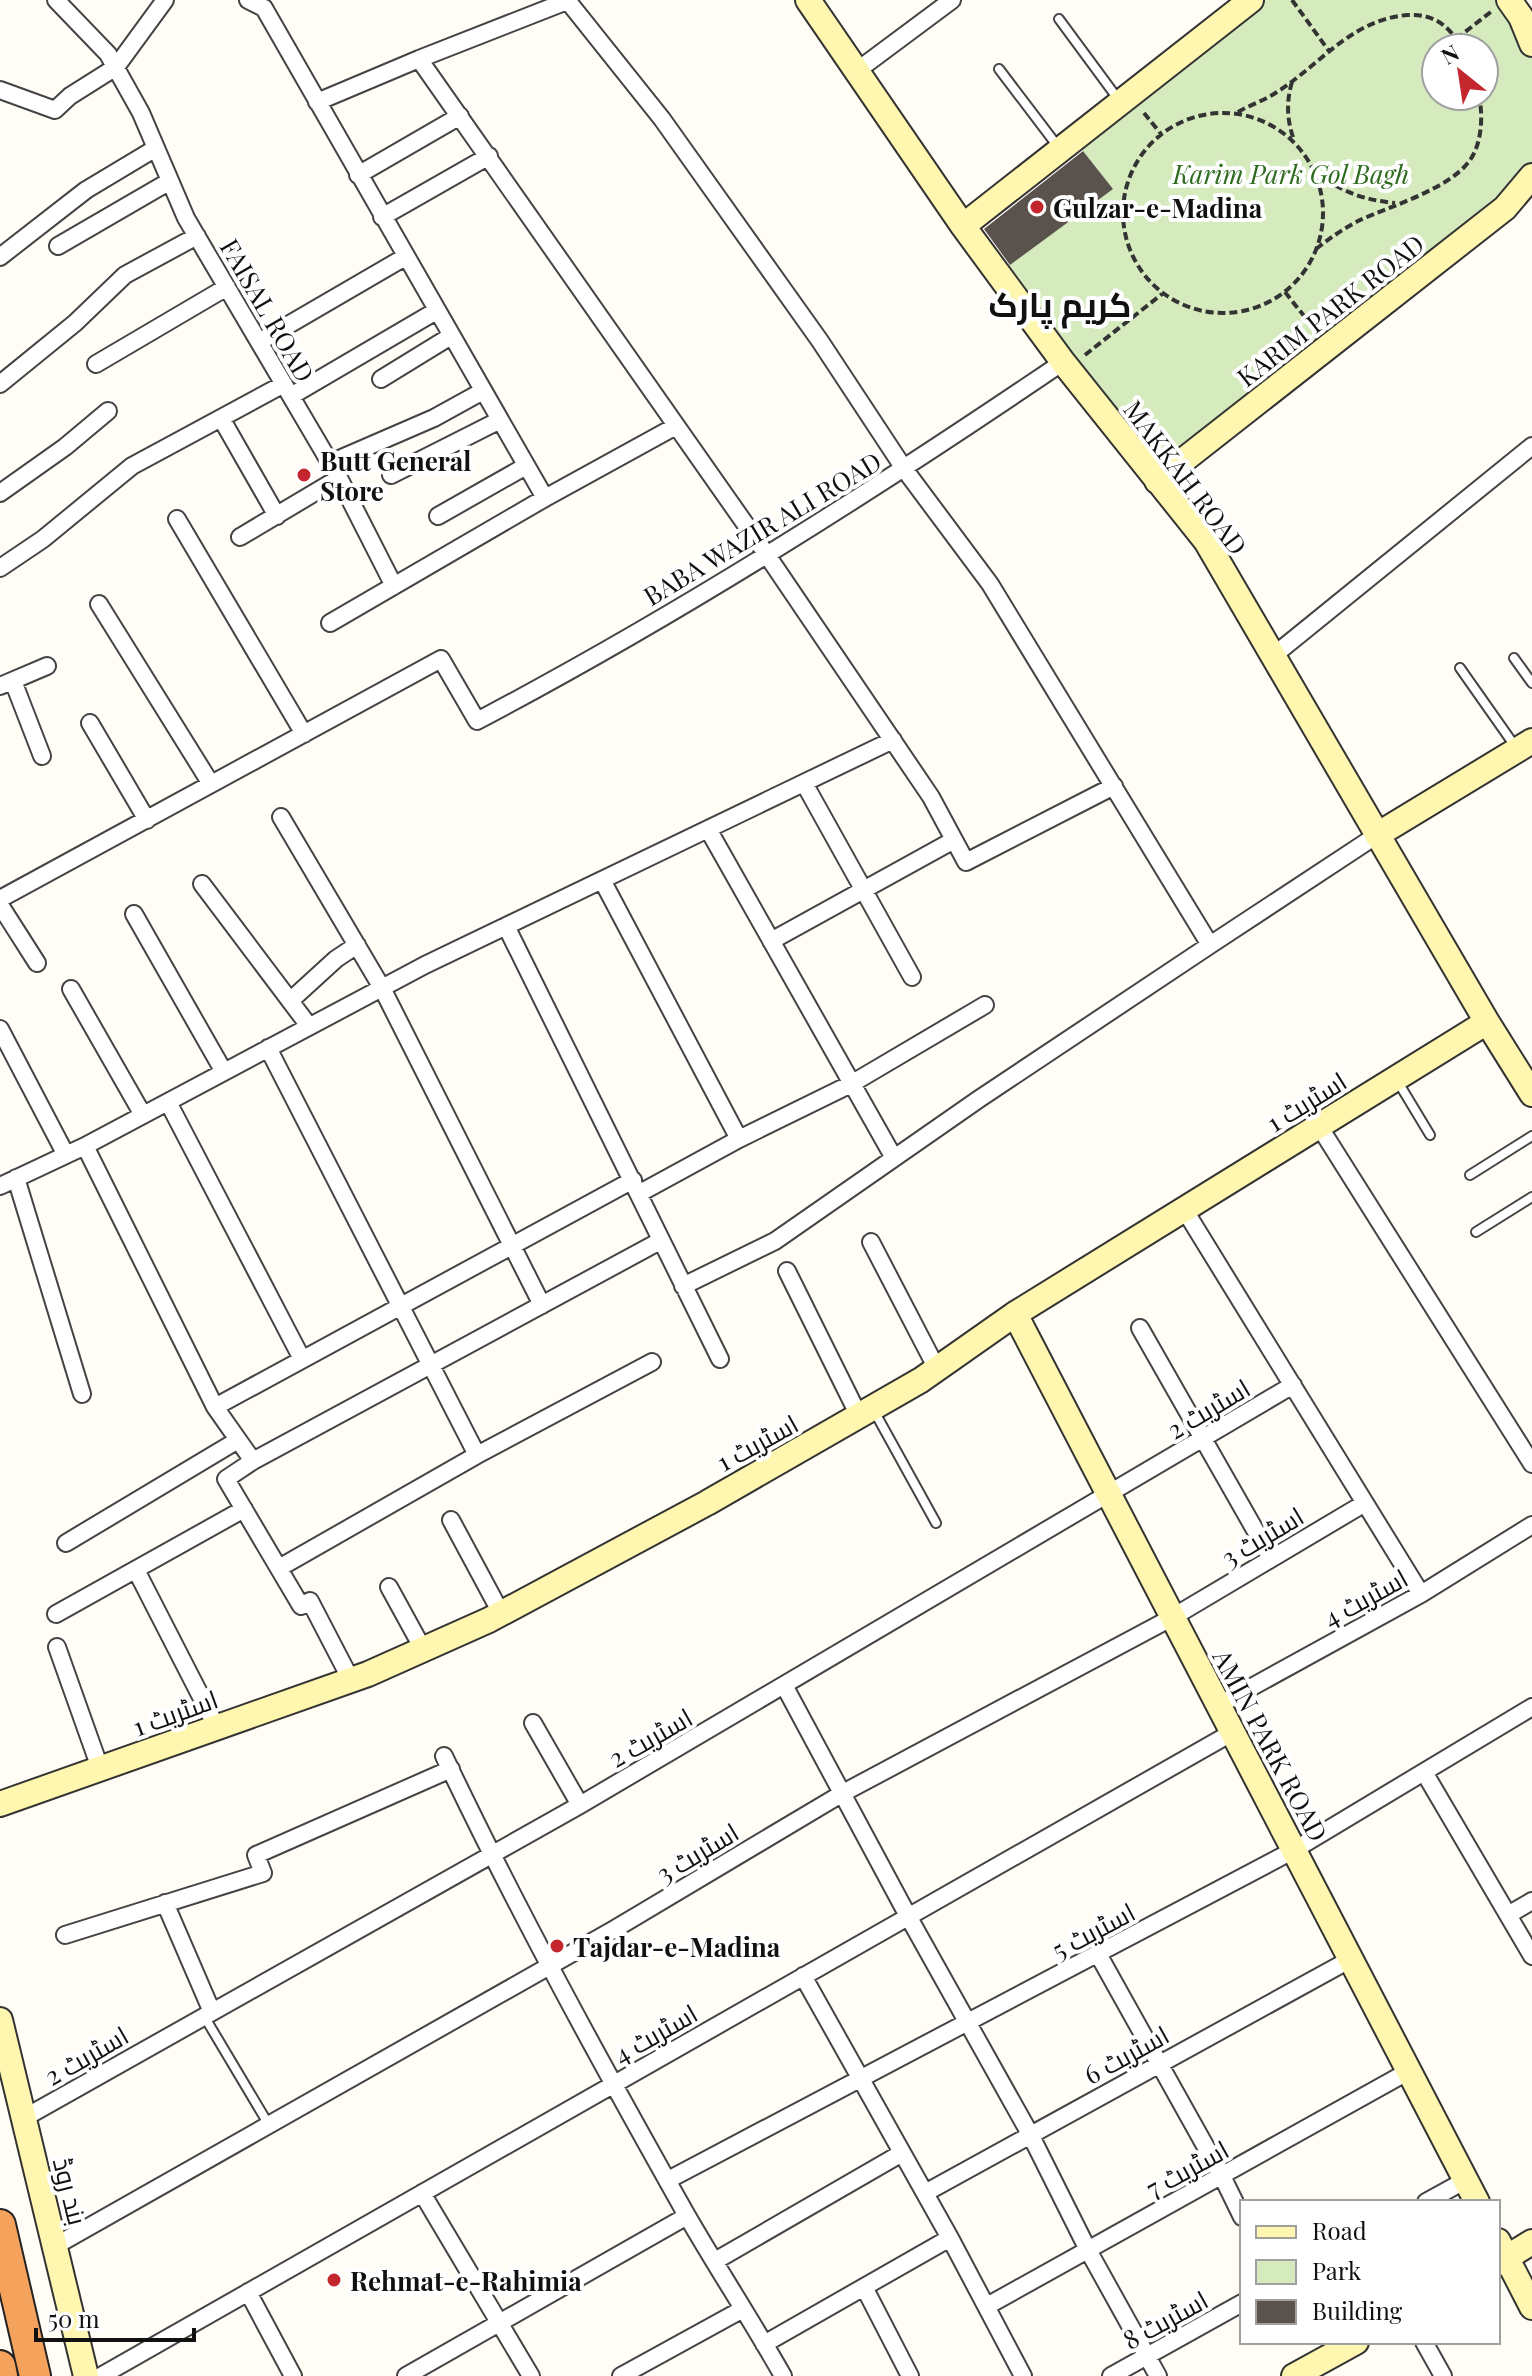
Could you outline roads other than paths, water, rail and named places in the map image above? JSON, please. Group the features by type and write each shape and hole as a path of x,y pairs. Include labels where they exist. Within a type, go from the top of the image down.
{"highway":[{"path":"0,2225 35,2376"},
{"path":"0,2366 2,2376"}],"street":[{"name":"FAISAL ROAD","path":"56,0 112,61 141,113 197,236 339,478 394,586"},
{"path":"248,0 264,8 545,498"},
{"path":"317,102 567,0 662,119 820,341 905,470 990,584 1210,945"},
{"name":"MAKKAH ROAD","path":"808,0 963,226 1065,366 1206,541 1532,1094"},
{"path":"858,70 952,0"},
{"path":"963,226 1251,0"},
{"path":"0,90 55,110 112,61 160,2"},
{"path":"1509,4 1532,44"},
{"path":"419,59 767,555 931,797 966,862 1114,786"},
{"path":"358,175 460,116"},
{"path":"0,257 86,190 156,148"},
{"path":"382,217 489,156"},
{"name":"KARIM PARK ROAD","path":"1157,481 1505,208 1532,176"},
{"path":"58,246 170,181"},
{"path":"0,384 75,323 125,275 197,236"},
{"path":"259,342 405,257"},
{"path":"96,364 227,287"},
{"path":"0,568 43,539 132,466 221,418 287,390 436,311"},
{"path":"381,379 451,336"},
{"name":"BABA WAZIR ALI ROAD","path":"304,734 441,659 477,721 767,555 1065,366"},
{"path":"330,463 434,418 483,391"},
{"path":"0,493 65,447 108,411"},
{"path":"221,418 277,516"},
{"path":"391,475 500,420"},
{"path":"330,623 676,426"},
{"path":"1273,656 1532,446"},
{"path":"438,516 526,466"},
{"path":"240,537 339,478"},
{"path":"37,963 0,902 304,734 177,519"},
{"path":"99,604 211,784"},
{"path":"42,756 6,683 47,666"},
{"path":"90,723 147,820"},
{"path":"0,1186 85,1146 309,1026 506,926 893,740"},
{"path":"683,1286 775,1241 1210,945 1377,835 1525,745"},
{"path":"804,783 912,977"},
{"path":"281,817 382,988 542,1305"},
{"path":"708,829 894,1158"},
{"path":"771,941 954,840"},
{"path":"602,880 739,1139"},
{"path":"202,884 309,1026"},
{"path":"134,914 224,1072"},
{"path":"506,926 720,1359"},
{"path":"290,1001 336,959 357,945"},
{"path":"71,989 143,1115"},
{"path":"215,1407 512,1246 851,1084 985,1005"},
{"name":"اسٹریٹ 1","path":"0,1804 351,1680 501,1613 707,1503 866,1412 937,1369 1015,1314 1487,1022"},
{"path":"0,1029 66,1155"},
{"path":"268,1048 477,1455"},
{"path":"168,1102 302,1359"},
{"path":"1319,1126 1532,1464"},
{"path":"85,1146 215,1407 253,1461"},
{"path":"16,1178 82,1394"},
{"path":"1184,1209 1421,1594"},
{"path":"351,1680 310,1601 301,1606 226,1479 253,1461 660,1241"},
{"path":"871,1242 937,1369"},
{"path":"787,1271 866,1412"},
{"name":"AMIN PARK ROAD","path":"1015,1314 1476,2200"},
{"path":"1140,1328 1271,1558"},
{"path":"279,1568 477,1455 652,1362"},
{"name":"اسٹریٹ 2","path":"24,2118 785,1687 1293,1385"},
{"path":"66,1543 238,1440"},
{"name":"اسٹریٹ 3","path":"55,2246 549,1966 843,1793 1173,1617 1365,1503"},
{"path":"56,1614 244,1509"},
{"path":"451,1520 501,1613"},
{"name":"اسٹریٹ 4","path":"1219,1705 1421,1594 1532,1525"},
{"path":"136,1570 216,1726"},
{"path":"389,1587 423,1649"},
{"path":"57,1647 100,1768"},
{"path":"785,1687 1030,2134 1088,2250 1158,2376"},
{"name":"اسٹریٹ 5","path":"668,2180 1294,1850 1532,1707"},
{"path":"533,1723 580,1805"},
{"name":"اسٹریٹ 4","path":"101,2376 1233,1732"},
{"path":"65,1935 263,1873 256,1855 447,1763 549,1966 687,2216 783,2376"},
{"path":"1424,1772 1532,1956"},
{"path":"1508,1915 1532,1901"},
{"path":"165,1903 208,2014"},
{"path":"1098,1954 1240,2213"},
{"name":"اسٹریٹ 6","path":"925,2193 1351,1959"},
{"path":"803,1976 950,2238 1023,2376"},
{"name":"بند روڈ","path":"0,2020 86,2376"},
{"name":"اسٹریٹ 7","path":"987,2306 1409,2071"},
{"path":"715,2261 902,2153"},
{"path":"1430,2200 1466,2180"},
{"path":"422,2193 531,2376"},
{"path":"406,2376 687,2216"},
{"path":"764,2344 950,2238"},
{"path":"1532,2242 1501,2254 1532,2307"},
{"path":"864,2287 910,2376"},
{"path":"248,2292 293,2376"},
{"name":"اسٹریٹ 8","path":"1111,2376 1240,2304"},
{"path":"621,2376 743,2309"},
{"path":"1298,2375 1352,2344"},
{"path":"1425,2344 1443,2376"}],"lane":[{"path":"1059,19 1126,99"},
{"path":"999,69 1061,150"},
{"path":"1514,658 1532,683"},
{"path":"1460,668 1525,745"},
{"path":"1396,1078 1430,1135"},
{"path":"1470,1175 1532,1136"},
{"path":"1476,1232 1532,1197"},
{"path":"866,1412 936,1523"},
{"path":"208,2014 269,2125"}],"place":[{"name":"Gulzar-e-Madina","path":"1037,207"},
{"name":"Butt General Store","path":"304,475"},
{"name":"Tajdar-e-Madina","path":"557,1946"},
{"name":"Rehmat-e-Rahimia","path":"334,2280"}],"district":[{"name":"کریم پارک","path":"1060,303"}],"park label":[{"name":"Karim Park Gol Bagh","path":"1291,173"}]}
